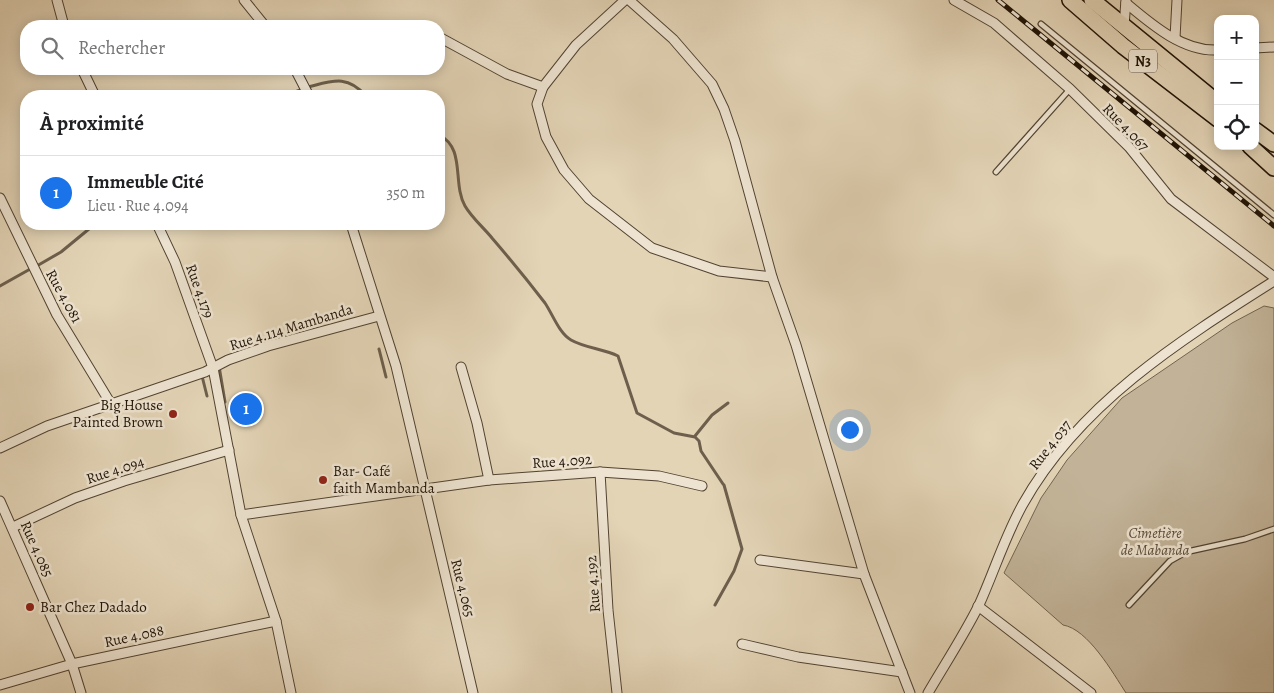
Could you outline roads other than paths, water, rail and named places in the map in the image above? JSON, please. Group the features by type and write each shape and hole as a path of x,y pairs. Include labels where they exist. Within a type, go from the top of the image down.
{"highway":[{"name":"N3","path":"1070,0 1123,46 1214,116"},
{"name":"N3","path":"1092,0 1214,100"},
{"path":"1259,133 1274,144"},
{"path":"1254,150 1274,168"}],"street":[{"path":"57,0 62,20"},
{"path":"244,0 259,20"},
{"path":"772,277 719,271 652,248 589,199 564,170 546,138 537,104 542,87 576,45 627,0 672,39 712,84 736,141 772,277 796,344 864,574 910,693"},
{"name":"Rue 4.067","path":"954,0 994,23 1070,89 1129,147 1171,199 1274,279"},
{"path":"1175,38 1177,0"},
{"path":"1124,26 1126,2"},
{"path":"1126,2 1160,32 1205,51 1214,50"},
{"path":"445,40 507,74 542,87"},
{"path":"1259,48 1274,47"},
{"path":"85,75 92,90"},
{"path":"299,75 306,90"},
{"name":"Rue 4.081","path":"0,198 57,315 111,404"},
{"name":"Rue 4.179","path":"160,230 175,262 213,368 241,515 276,621 292,693"},
{"name":"Rue 4.065","path":"353,230 396,366 473,693"},
{"name":"Rue 4.037","path":"928,693 978,606 1023,504 1067,442 1128,381 1274,279"},
{"name":"Rue 4.114 Mambanda","path":"0,448 47,426 213,368 228,360 268,346 379,316"},
{"path":"461,368 477,423 489,480"},
{"name":"Rue 4.094","path":"13,527 83,495 229,450"},
{"name":"Rue 4.092","path":"241,515 489,480 600,472 626,472 659,476 702,486"},
{"name":"Rue 4.192","path":"600,472 608,610 617,693"},
{"name":"Rue 4.085","path":"0,501 72,664 82,693"},
{"path":"760,560 864,574"},
{"path":"978,606 1091,693"},
{"name":"Rue 4.088","path":"0,685 72,664 276,621"},
{"path":"742,644 798,658 902,672"}],"lane":[{"path":"1041,24 1274,215"},
{"path":"996,172 1070,89"},
{"path":"1129,605 1170,561 1186,552 1274,529"}],"waterway":[{"path":"308,87 339,81 352,84 360,90"},
{"path":"445,140 453,148 456,157 459,187 465,206 545,303 563,333 576,343 618,356 637,413 674,433 695,437 699,441 701,451 723,484"},
{"path":"35,267 61,252 88,230"},
{"path":"0,286 32,268"},
{"path":"379,349 386,377"},
{"path":"219,366 225,402"},
{"path":"202,376 207,396"},
{"path":"695,436 712,415 728,403"},
{"path":"715,605 734,571 742,549 724,485"},
{"path":"339,490 355,488"}],"railway":[{"path":"998,0 1274,226"}],"place":[{"name":"Immeuble Cité","path":"246,409"},
{"name":"Big House Painted Brown","path":"173,414"},
{"name":"Bar- Café faith Mambanda","path":"323,480"},
{"name":"Bar Chez Dadado","path":"30,607"}],"park label":[{"name":"Cimetière de Mabanda","path":"1155,542"}]}
